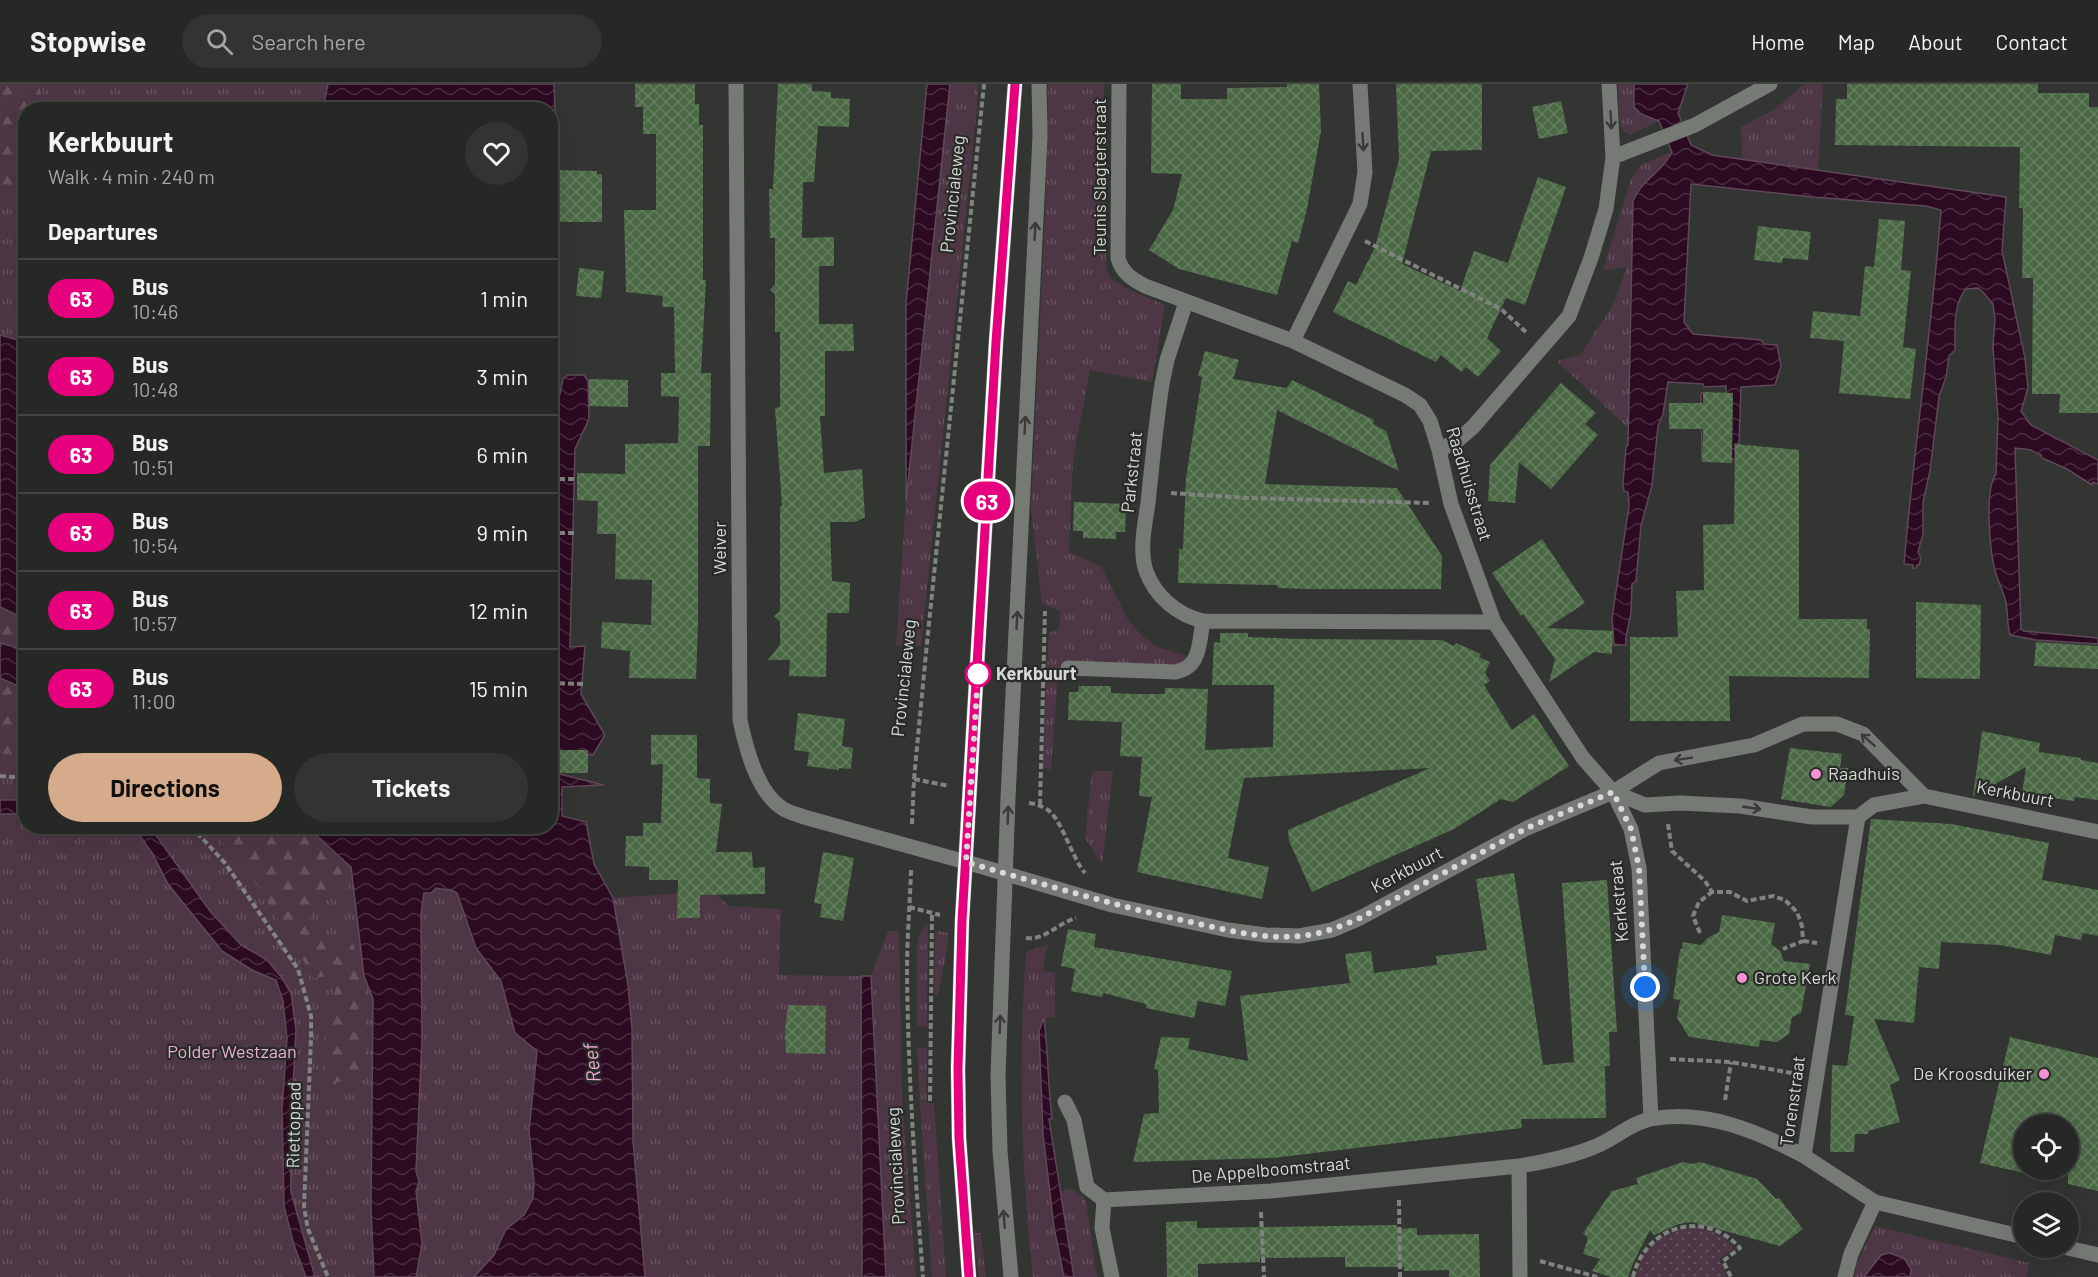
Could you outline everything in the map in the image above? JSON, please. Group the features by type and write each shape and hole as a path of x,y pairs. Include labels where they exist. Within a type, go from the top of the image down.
{"street":[{"name":"Weiver","path":"736,84 740,720 747,751 762,784 782,808 804,817 966,862"},
{"path":"969,1277 961,1172 958,1069 962,921 995,364 1015,84"},
{"path":"1011,1277 1000,1151 998,1075 1040,136 1039,84"},
{"name":"Teunis Slagterstraat","path":"1119,84 1118,258 1120,267 1134,281 1186,302"},
{"path":"1293,341 1360,204 1365,172 1360,84"},
{"path":"1439,450 1458,440 1473,427 1569,316 1591,258 1606,209 1613,157 1608,84"},
{"path":"1613,157 1695,125 1770,84"},
{"name":"Raadhuisstraat","path":"1186,302 1293,341 1405,395 1420,405 1430,421 1451,504 1494,622 1583,758 1613,792"},
{"name":"Parkstraat","path":"1186,302 1167,360 1162,384 1144,539 1143,556 1146,570 1153,586 1162,597 1186,615 1203,621 1494,622"},
{"path":"1068,668 1185,671 1196,657 1203,621"},
{"name":"Kerkbuurt","path":"966,862 1112,904 1228,930 1266,936 1299,936 1332,930 1360,918 1527,828 1613,792 1659,763 1754,745 1803,724 1838,724 1863,734 1924,796"},
{"name":"Kerkbuurt","path":"1613,792 1645,805 1664,803 1740,806 1812,817 1858,817 1874,805 1924,796 2098,832"},
{"name":"Kerkstraat","path":"1613,792 1631,829 1639,868 1652,1119"},
{"name":"Torenstraat","path":"1858,817 1803,1156 1875,1202 2013,1234"},
{"path":"1065,1102 1074,1120 1087,1187 1104,1200 1102,1228 1112,1277"},
{"path":"1652,1119 1686,1118 1728,1123 1767,1136 1803,1156"},
{"name":"De Appelboomstraat","path":"1104,1200 1260,1192 1519,1166 1562,1158 1595,1147 1652,1119"},
{"path":"1519,1166 1520,1277"},
{"path":"1845,1277 1851,1254 1875,1202"},
{"path":"2079,1251 2098,1255"}],"path":[{"name":"Provincialeweg","path":"923,1277 915,1169 907,970 914,779 984,84"},
{"path":"1347,231 1501,309 1544,347"},
{"path":"558,479 576,479"},
{"path":"1149,492 1248,498 1451,504"},
{"path":"558,533 575,532"},
{"path":"1040,805 1045,611"},
{"path":"558,683 586,684"},
{"path":"0,776 18,777"},
{"path":"1664,803 1672,851 1705,881 1712,892"},
{"name":"Riettoppad","path":"198,834 225,863 268,922 298,969 305,992 311,1016 311,1038 304,1207 308,1229 328,1277"},
{"path":"1700,933 1693,916 1699,902 1712,892 1730,892 1748,901 1773,896 1785,900 1797,912 1802,926 1803,941 1783,949"},
{"path":"930,1101 932,913"},
{"path":"1648,1058 1731,1062 1804,1075"},
{"path":"1725,1103 1731,1062"},
{"path":"1399,1178 1400,1277"},
{"path":"1260,1192 1263,1277"},
{"path":"1633,1277 1642,1254 1664,1233 1677,1228 1701,1226 1724,1234 1740,1248 1723,1262 1731,1277"},
{"path":"1532,1259 1597,1277"}],"green space":[{"name":"Polder Westzaan","path":"0,84 342,84 338,102 18,102 18,834 439,834 499,977 537,1050 533,1198 488,1277 0,1277"},
{"path":"0,84 39,84 42,102 18,102 18,193 7,202 0,199"},
{"path":"950,84 978,84 977,107 921,646 896,646 906,501"},
{"path":"1048,84 1104,84 1106,267 1111,279 1165,305 1152,382 1090,370 1073,461 1069,552 1101,566 1128,620 1142,636 1157,647 1187,656 1181,663 1172,665 1063,661 1061,675 1058,675 1051,770 1042,767 1049,632 1058,631 1061,611 1042,604 1031,509 1045,215"},
{"path":"1618,84 1634,84 1634,107 1641,114 1659,121 1630,135 1622,130 1619,118"},
{"path":"1804,84 1823,84 1818,170 1742,159 1741,127 1775,109"},
{"path":"1672,152 1667,164 1640,187 1633,201 1629,429 1557,361 1580,355 1613,305 1627,267 1603,270 1631,179 1642,164"},
{"path":"0,607 18,616 18,648 0,643"},
{"path":"0,678 18,686 18,754 0,753"},
{"path":"1092,771 1113,771 1102,865 1085,838"},
{"path":"215,834 306,834 347,869 349,889 314,891 309,924 332,945 350,936 368,997 367,1069 323,1089 324,1032 340,975 314,978 252,877"},
{"path":"712,891 729,906 781,909 779,975 861,976 862,1277 645,1277 633,1141 632,1029 628,985 613,898"},
{"path":"928,924 927,1027 917,1026 917,947 920,934"},
{"path":"935,930 948,933 938,995 934,995"},
{"path":"888,931 899,931 902,1096 916,1277 886,1277 883,1249 871,976"},
{"path":"1049,944 1045,953 1043,971 1055,973 1055,1017 1044,1018 1039,1031 1043,1134 1054,1227 1064,1277 1033,1277 1023,1155 1022,1033 1026,952"},
{"path":"917,1048 927,1048 926,1103 934,1103 946,1277 932,1277"},
{"path":"1071,1189 1083,1196 1086,1201 1097,1277 1074,1277 1059,1191"},
{"path":"1696,1226 1722,1236 1734,1248 1719,1259 1727,1277 1636,1277 1642,1254 1667,1232"},
{"path":"1875,1226 2029,1263 2027,1277 1909,1277 1881,1255 1864,1277 1854,1277 1858,1261"},
{"path":"974,1233 981,1233 986,1277 979,1277"}],"water":[{"path":"328,84 554,84 555,102 324,102"},
{"path":"927,84 950,84 906,501 906,303"},
{"path":"1634,84 1688,84 1678,113 1691,145 1712,155 2006,197 2002,251 2025,358 2028,388 2021,411 2031,425 2098,460 2098,484 2093,482 2092,485 2031,450 2015,448 2021,629 2098,638 2098,644 2036,640 2010,635 2007,607 1993,562 1989,521 1990,493 1996,474 1998,418 1993,347 1995,319 1993,304 1978,288 1966,289 1959,302 1955,350 1949,356 1946,377 1939,397 1930,471 1923,502 1923,534 1918,552 1921,558 1916,568 1913,568 1913,565 1904,564 1941,210 1926,206 1691,184 1684,322 1693,334 1761,340 1764,344 1777,345 1781,366 1775,385 1741,387 1739,444 1735,444 1735,459 1702,460 1701,393 1723,394 1727,455 1726,386 1704,387 1703,384 1668,382 1663,414 1658,426 1652,485 1641,526 1636,581 1632,584 1631,613 1626,645 1614,645 1612,618 1629,506 1628,492 1624,491 1623,484 1628,445 1633,201 1641,187 1663,165 1672,152 1659,121 1641,114 1634,107"},
{"path":"0,335 18,340 18,616 0,607"},
{"path":"568,375 584,375 588,381 589,419 575,449 570,647 585,646 581,694 605,735 593,755 558,753 558,403 563,379"},
{"path":"0,643 18,648 18,686 0,678"},
{"name":"Reef","path":"558,774 604,785 562,787 562,816 586,822 594,864 613,898 628,985 632,1029 633,1141 645,1277 474,1277 494,1255 506,1229 524,1215 533,1198 534,1183 529,1131 537,1051 515,1033 501,981 476,948 457,893 436,888 431,893 424,893 421,914 422,1040 416,1171 419,1182 416,1191 422,1244 416,1277 374,1277 371,1208 373,999 364,976 351,867 315,834 558,834"},
{"path":"0,800 18,800 18,814 0,814"},
{"path":"139,834 155,834 210,911 241,945 267,960 291,993 296,1030 290,1143 291,1192 315,1277 306,1277 294,1245 284,1206 282,1109 287,1039 283,1001 276,980 252,970 222,951 168,884"},
{"path":"861,976 871,976 886,1277 862,1277"},
{"path":"1044,1018 1052,1119 1049,1119 1074,1277 1064,1277 1054,1227 1043,1134 1039,1031"},
{"path":"1889,1253 1904,1258 1911,1269 1910,1277 1864,1277 1881,1255"}],"building":[{"path":"635,84 695,84 695,104 699,104 699,125 703,125 703,280 706,280 701,373 711,373 710,446 698,446 696,679 629,678 630,651 601,648 602,622 651,625 652,580 615,579 616,534 597,534 598,501 577,500 577,473 625,474 625,444 678,443 679,397 661,396 661,373 675,373 674,307 662,307 663,296 626,292 624,210 656,210 656,134 643,134 643,107 635,107"},
{"path":"778,84 812,84 812,91 831,92 831,98 850,99 849,127 818,126 814,182 803,182 802,238 834,237 834,266 819,266 819,324 853,324 854,351 825,351 825,416 820,416 824,473 862,469 865,517 855,522 830,522 832,581 850,583 849,613 827,613 826,677 789,676 790,660 768,660 780,645 780,622 774,616 780,611 780,506 782,506 775,408 780,407 780,332 775,332 775,294 770,290 775,284 775,238 770,238 769,189 773,189"},
{"path":"1152,84 1181,84 1181,99 1227,99 1227,88 1319,84 1321,131 1307,209 1298,243 1292,241 1277,295 1179,269 1149,250 1173,210 1182,174 1151,173"},
{"path":"1396,84 1482,84 1482,150 1431,151 1402,264 1460,291 1474,251 1508,263 1538,177 1566,187 1525,305 1506,298 1487,338 1501,351 1478,377 1466,367 1461,372 1441,355 1436,362 1333,312 1348,281 1356,285 1375,247 1399,160"},
{"path":"1847,84 2038,84 2038,93 2089,93 2089,107 2098,107 2098,413 2059,413 2060,394 2032,394 2033,278 2022,278 2023,208 2019,208 2020,147 1835,145 1836,99 1847,99"},
{"path":"1561,101 1568,133 1539,139 1532,107"},
{"path":"558,170 597,171 597,174 602,174 602,222 558,222"},
{"path":"1879,219 1905,221 1901,270 1911,271 1903,347 1916,349 1910,399 1839,393 1844,341 1810,338 1813,311 1860,316 1865,266 1874,267"},
{"path":"1758,226 1811,232 1808,260 1783,258 1782,263 1754,260"},
{"path":"579,268 604,271 601,298 576,296"},
{"path":"1205,351 1239,360 1233,379 1287,388 1292,380 1374,420 1373,424 1386,431 1399,471 1277,410 1265,484 1397,488 1442,556 1441,589 1308,589 1278,588 1277,585 1178,583 1179,549 1183,549 1186,478 1202,377 1198,376"},
{"path":"589,379 628,380 628,407 589,406"},
{"path":"1561,383 1596,413 1585,424 1598,435 1551,489 1519,462 1515,503 1488,501 1490,465"},
{"path":"1703,392 1733,393 1732,463 1702,462 1703,429 1669,429 1669,403 1703,403"},
{"path":"1735,444 1799,450 1799,619 1867,619 1867,629 1870,629 1869,678 1729,676 1730,721 1630,721 1630,637 1678,637 1676,591 1704,590 1703,525 1734,524"},
{"path":"1074,502 1126,504 1125,532 1116,532 1116,539 1083,538 1083,531 1073,531"},
{"path":"1542,539 1585,603 1547,628 1613,631 1612,654 1594,652 1549,682 1555,659 1523,614 1521,616 1492,573"},
{"path":"1916,602 1981,605 1980,679 1916,678"},
{"path":"1220,633 1248,633 1248,637 1299,639 1442,640 1454,646 1456,643 1481,654 1479,657 1490,662 1485,673 1490,681 1484,685 1512,730 1534,714 1569,766 1513,802 1501,799 1454,829 1312,892 1289,841 1288,830 1430,768 1244,778 1228,858 1269,867 1262,899 1137,872 1152,797 1139,796 1142,757 1120,756 1122,722 1068,720 1069,692 1078,692 1079,686 1111,686 1111,693 1135,694 1165,694 1165,688 1208,689 1205,750 1273,747 1274,685 1212,685 1214,642 1220,643"},
{"path":"2036,642 2098,646 2098,669 2034,666"},
{"path":"798,713 845,719 842,746 853,748 851,769 839,768 839,770 807,766 809,752 794,750"},
{"path":"1982,731 2040,743 2039,752 2098,763 2098,800 2075,797 2074,801 2022,794 2026,767 1973,796"},
{"path":"651,735 697,735 697,778 710,779 710,803 722,804 716,852 752,852 753,868 765,867 765,894 700,895 700,918 677,918 678,880 649,880 649,867 625,866 626,836 643,836 643,823 661,823 663,764 651,765"},
{"name":"Raadhuis","path":"1790,748 1842,754 1840,768 1848,768 1844,795 1831,807 1781,799"},
{"path":"558,750 588,750 588,773 558,773"},
{"path":"1871,819 1951,824 2049,843 2042,880 2098,890 2098,936 2083,933 2081,940 2055,935 2051,955 2000,945 1941,942 1939,969 1919,967 1914,1023 1874,1019 1900,1080 1890,1085 1900,1122 1868,1131 1868,1134 1855,1134 1854,1152 1830,1152 1832,1065 1847,1066 1854,1016 1845,1015"},
{"path":"823,852 854,858 843,921 820,917 822,904 814,903"},
{"path":"1514,873 1543,1065 1574,1062 1562,883 1607,880 1617,1032 1609,1032 1610,1066 1605,1066 1606,1118 1521,1119 1522,1128 1273,1158 1133,1162 1144,1114 1159,1113 1158,1070 1154,1069 1161,1037 1190,1038 1188,1049 1248,1061 1240,996 1350,983 1345,954 1371,951 1374,973 1437,965 1436,956 1487,950 1476,879"},
{"name":"Grote Kerk","path":"1722,915 1775,923 1771,944 1780,951 1784,961 1810,964 1801,1013 1792,1017 1789,1034 1777,1042 1760,1040 1759,1047 1689,1037 1677,1018 1680,1000 1673,999 1683,942 1701,945 1709,937 1719,932"},
{"path":"1068,929 1096,934 1094,947 1232,971 1225,1006 1198,1001 1194,1018 1146,1008 1146,1004 1103,993 1102,997 1071,991 1075,969 1061,966"},
{"path":"788,1005 826,1006 825,1054 786,1053 785,1029"},
{"path":"2010,1037 2098,1058 2098,1191 2068,1184 2068,1180 2079,1180 2079,1114 2013,1114 2013,1170 1980,1163"},
{"path":"1683,1162 1692,1164 1700,1162 1757,1179 1776,1199 1779,1198 1803,1229 1780,1246 1692,1222 1679,1224 1654,1235 1650,1230 1628,1277 1611,1277 1592,1271 1600,1259 1583,1254 1588,1238 1583,1233 1612,1191 1638,1184 1636,1178"},
{"path":"1197,1221 1197,1228 1397,1225 1397,1229 1417,1228 1417,1235 1479,1234 1480,1277 1449,1277 1449,1270 1404,1271 1404,1267 1345,1267 1345,1257 1260,1258 1260,1262 1198,1264 1198,1277 1167,1277 1166,1222"}],"bus line":[{"name":"63","path":"969,1277 959,1138 958,1069 962,921 996,342 1015,84"}],"place":[{"name":"Kerkbuurt","path":"978,674"},
{"name":"Raadhuis","path":"1816,774"},
{"name":"Grote Kerk","path":"1742,978"},
{"name":"De Kroosduiker","path":"2044,1074"}],"route":[{"path":"978,674 966,862 1112,904 1228,930 1266,936 1299,936 1332,930 1360,918 1527,828 1613,792 1631,829 1639,868 1645,987"}]}
